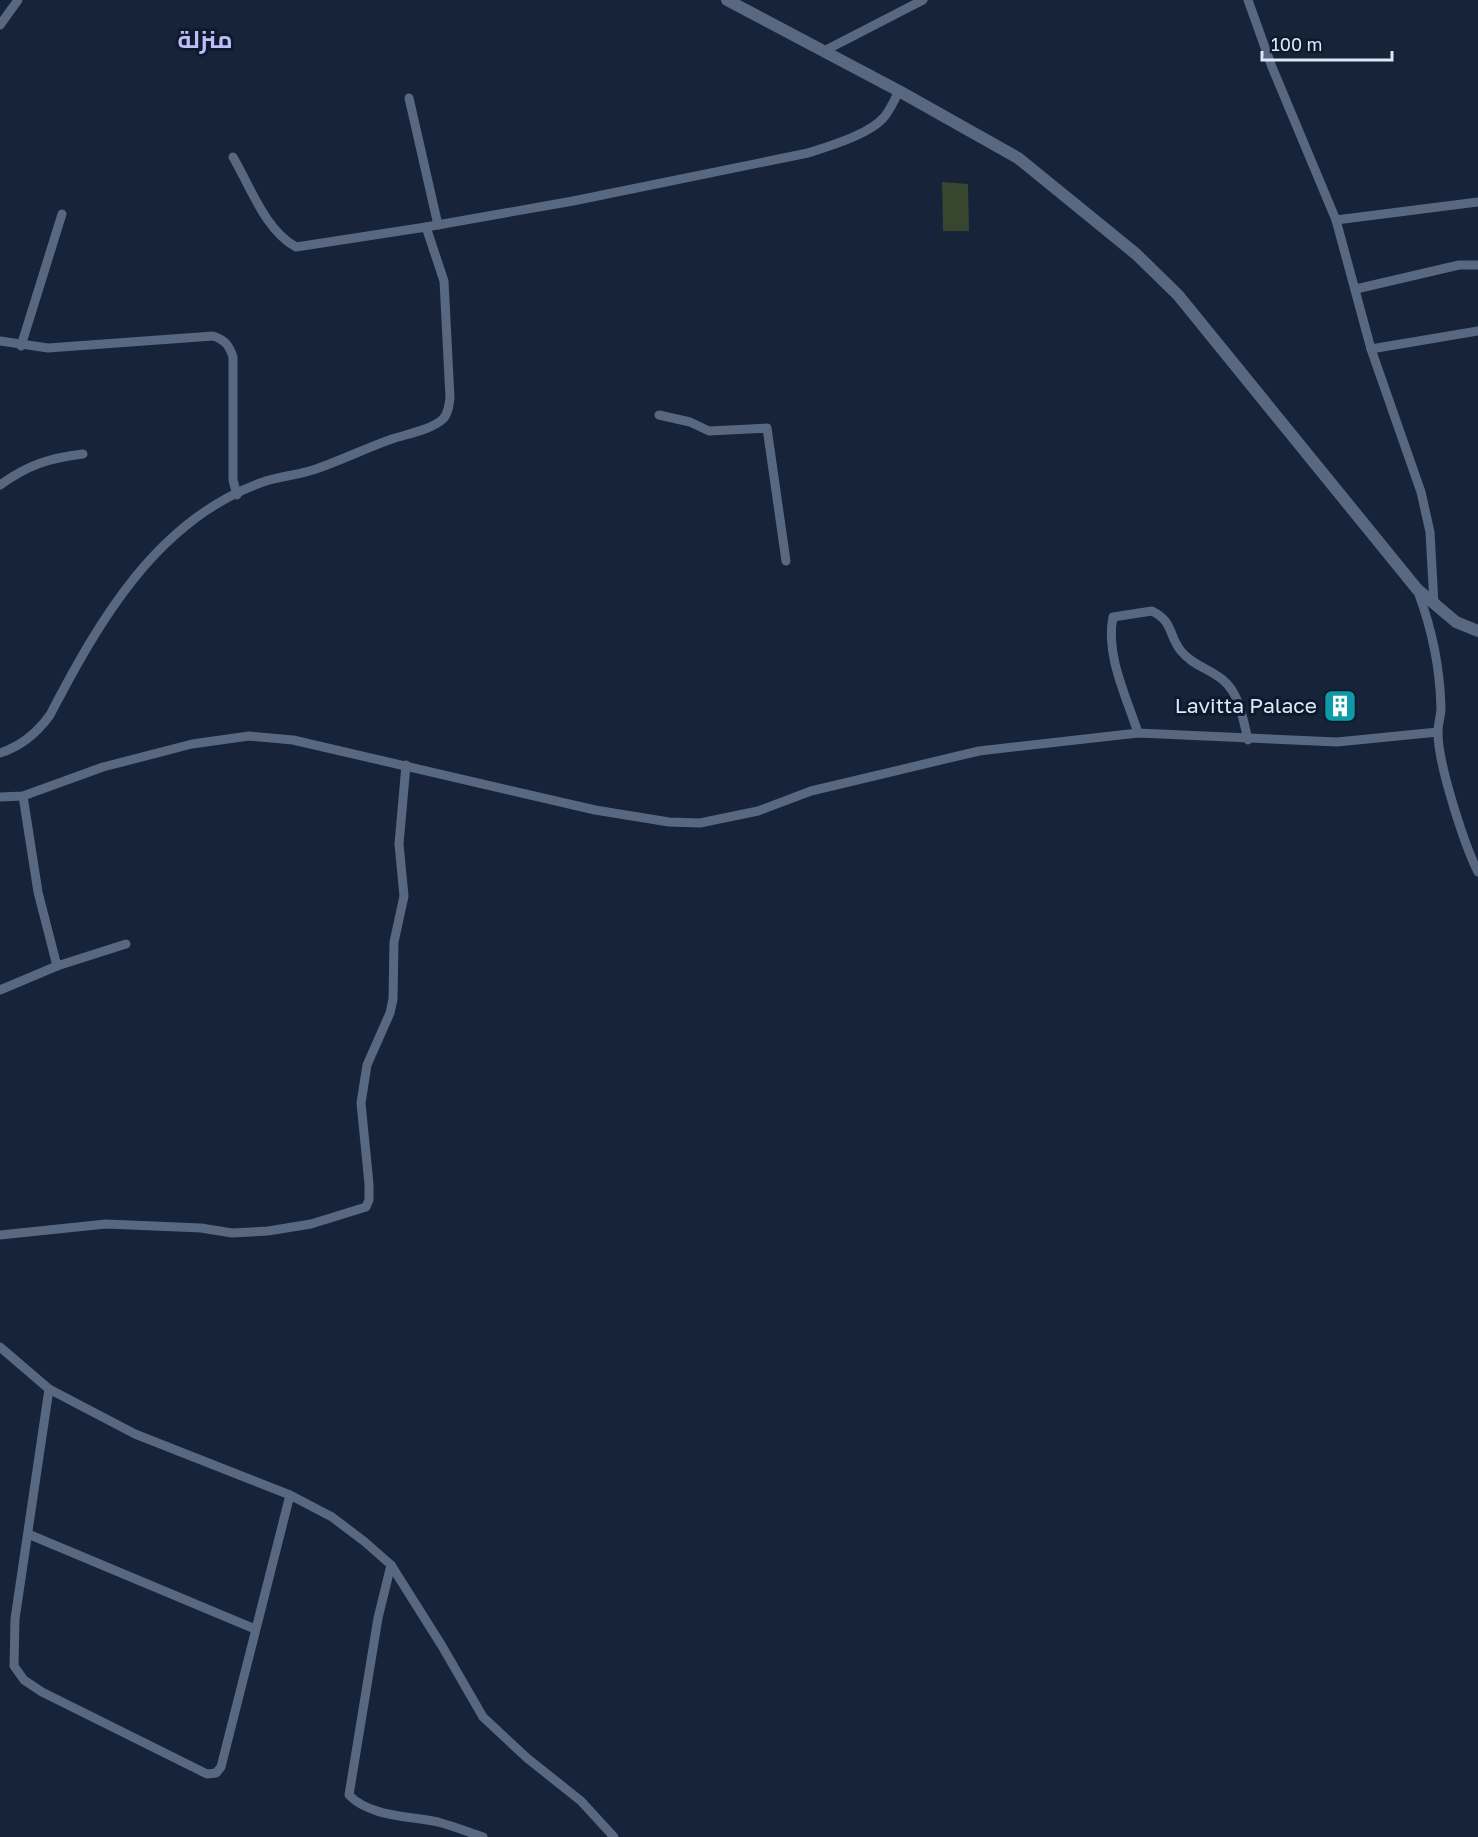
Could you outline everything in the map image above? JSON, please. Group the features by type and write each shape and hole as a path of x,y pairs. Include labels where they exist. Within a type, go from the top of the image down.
{"street":[{"path":"0,25 18,0"},
{"path":"727,0 899,91 1018,158 1136,254 1178,295 1417,589 1456,622 1478,631"},
{"path":"824,51 923,0"},
{"path":"1248,0 1272,67 1336,220 1371,349 1421,492 1430,532 1434,604"},
{"path":"233,157 272,224 284,240 296,247 584,199 808,153 840,143 872,127 884,117 899,91"},
{"path":"409,98 438,225"},
{"path":"1336,220 1478,202"},
{"path":"21,346 62,214"},
{"path":"0,753 12,749 38,731 50,715 111,608 158,550 200,515 265,481 315,470 358,450 432,425 445,417 450,398 444,280 426,227"},
{"path":"1356,289 1459,264 1478,265"},
{"path":"1371,349 1478,331"},
{"path":"0,342 21,346 74,347 213,336 223,340 230,347 233,357 234,480 237,495"},
{"path":"659,415 690,422 709,431 767,428 786,561"},
{"path":"0,485 17,473 51,458 83,454"},
{"path":"1417,589 1427,614 1437,663 1441,710 1438,732 1457,818 1478,872"},
{"path":"1138,734 1118,670 1110,627 1113,617 1152,611 1167,621 1178,648 1188,659 1222,680 1229,687 1237,700 1248,740"},
{"path":"0,797 23,796 104,767 192,744 249,736 293,740 595,810 669,822 700,823 758,811 811,791 980,752 1138,734 1337,742 1438,732"},
{"path":"0,1235 106,1224 201,1228 232,1233 268,1231 311,1224 366,1206 369,1200 369,1184 361,1103 367,1065 390,1013 393,999 394,942 404,896 399,844 406,765"},
{"path":"23,796 38,892 57,966"},
{"path":"0,990 57,966 126,944"},
{"path":"0,1347 49,1389 135,1434 290,1496 332,1517 365,1542 390,1565 436,1636 483,1717 527,1758 580,1801 614,1837"},
{"path":"49,1389 12,1659 18,1672 42,1692 207,1773 216,1773 221,1767 290,1496"},
{"path":"28,1534 255,1629"},
{"path":"390,1565 378,1618 349,1795 356,1802 369,1808 440,1823 483,1837"}],"green space":[{"path":"942,182 968,184 969,231 943,231"}],"place":[{"name":"Lavitta Palace","path":"1340,706"}],"district":[{"name":"منزلة","path":"205,40"}]}
